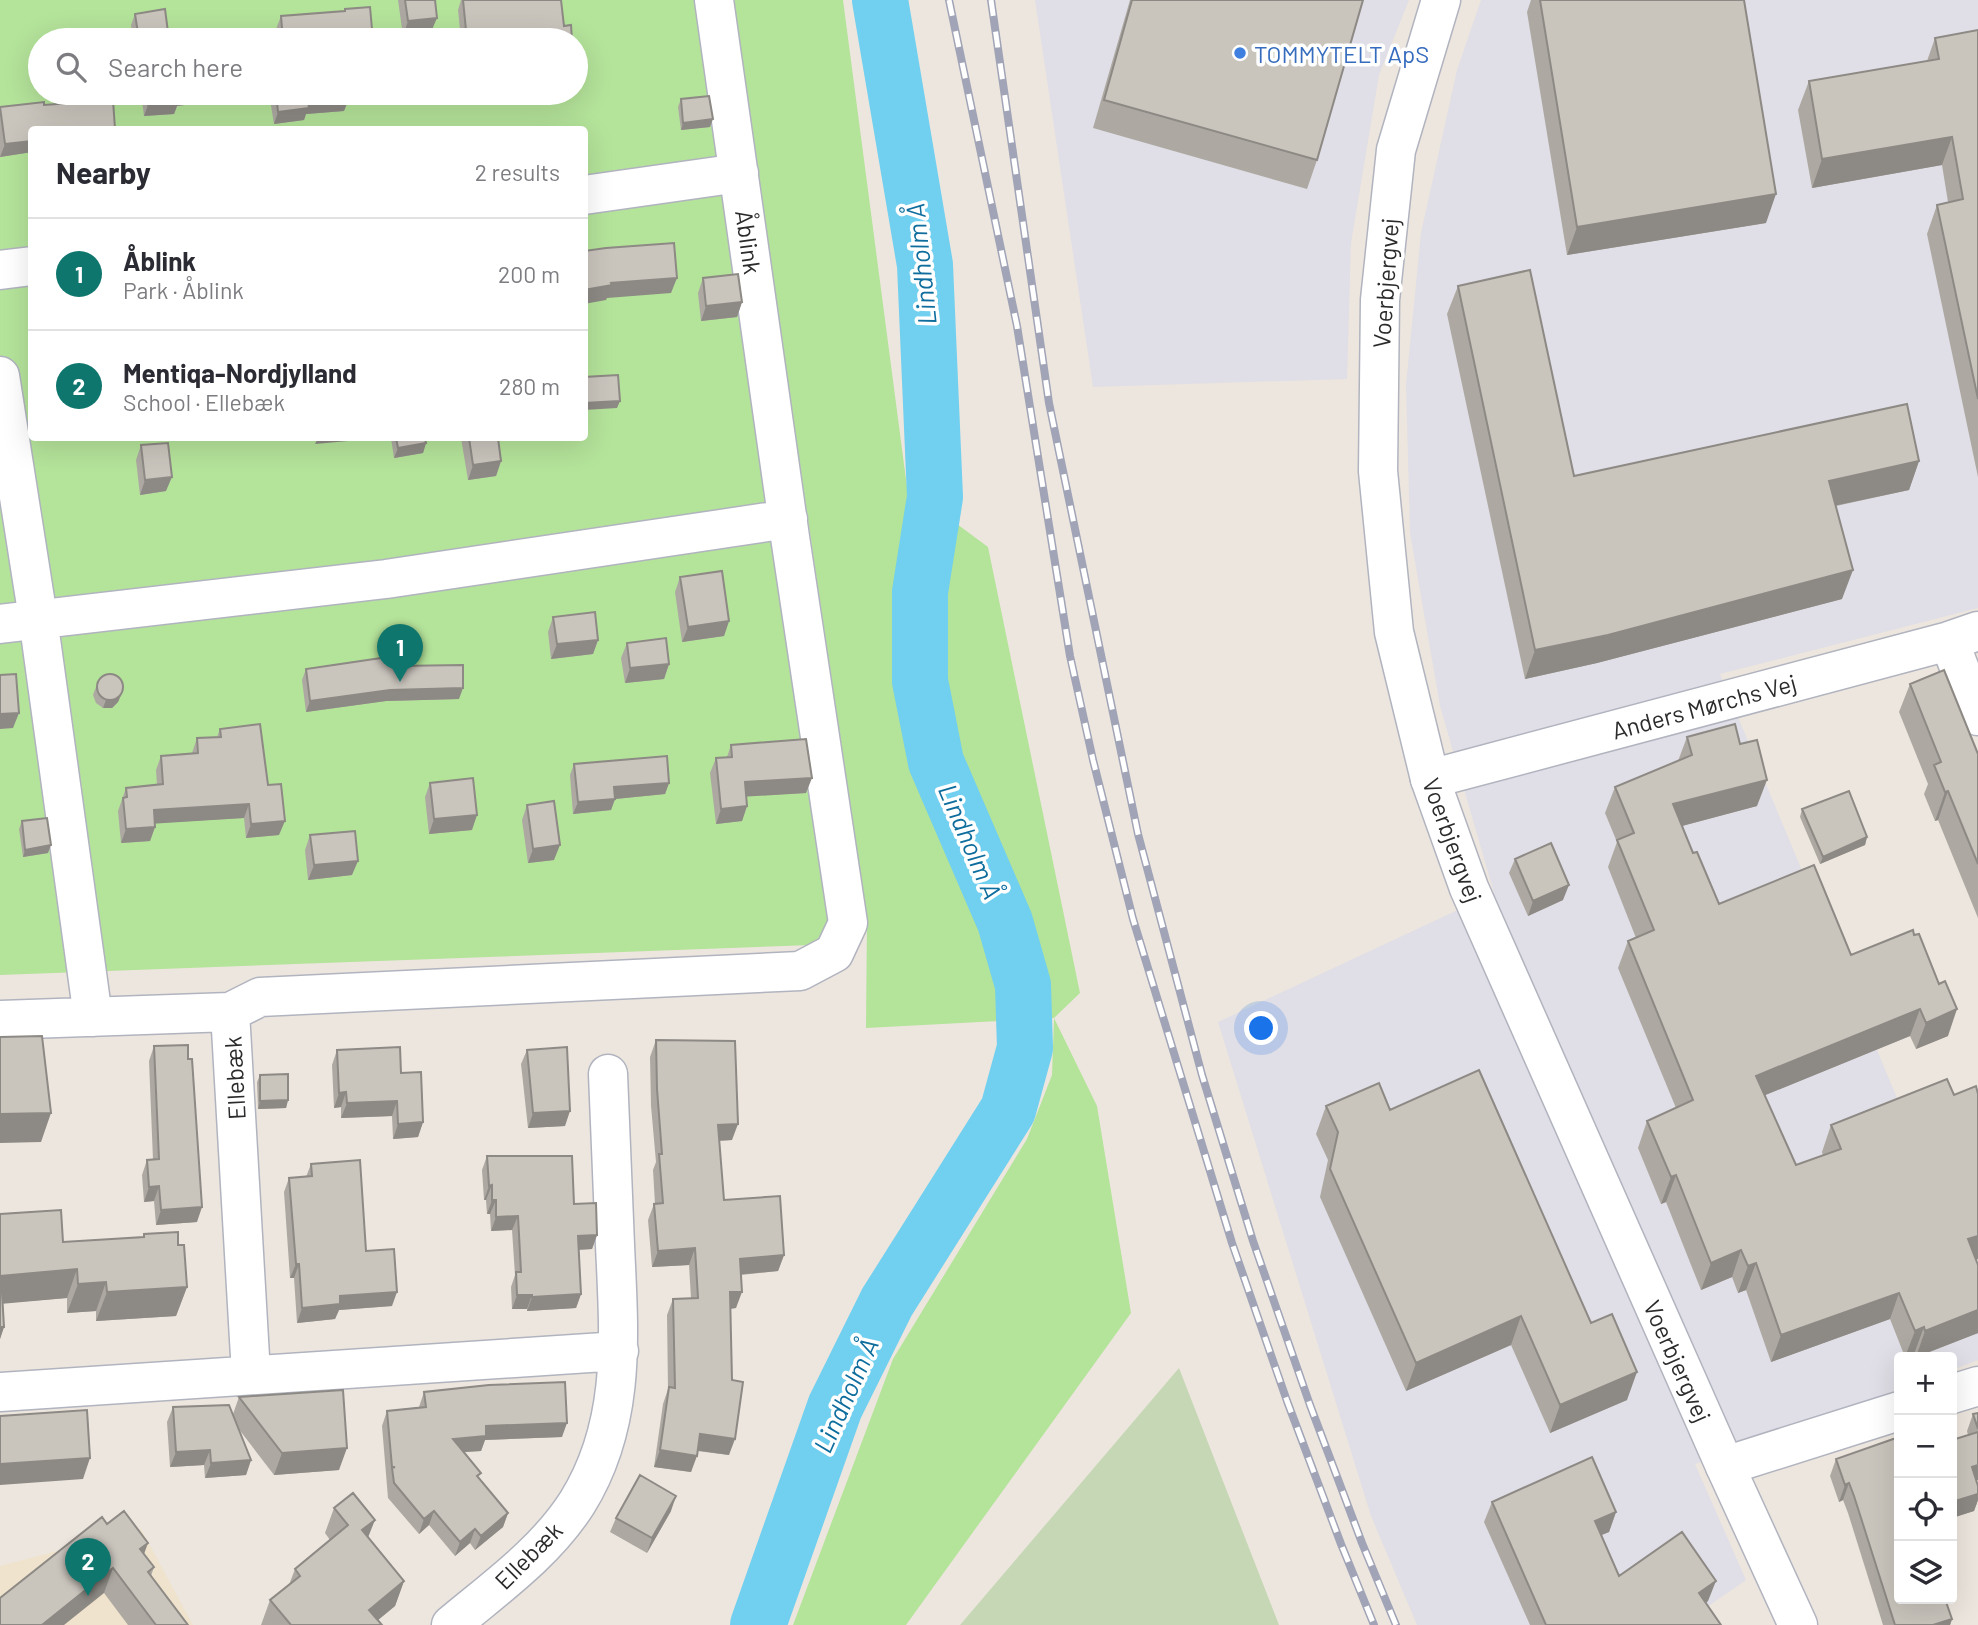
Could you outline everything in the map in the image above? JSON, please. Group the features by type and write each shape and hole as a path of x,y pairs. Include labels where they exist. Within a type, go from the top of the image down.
{"street":[{"name":"Åblink","path":"230,1013 260,997 800,971 834,953 848,923 714,0"},
{"name":"Voerbjergvej","path":"1441,0 1396,150 1380,300 1378,471 1394,632 1430,779 1468,888 1798,1625"},
{"path":"588,194 739,173"},
{"path":"0,270 28,266"},
{"path":"0,376 38,618 93,1017"},
{"path":"0,624 386,579 788,519"},
{"path":"1963,636 1978,716"},
{"name":"Anders Mørchs Vej","path":"1430,779 1963,636"},
{"name":"Ellebæk","path":"0,1020 230,1013 251,1374"},
{"name":"Ellebæk","path":"451,1625 536,1554 576,1504 600,1455 610,1423 619,1351 608,1074"},
{"path":"0,1392 619,1351"},
{"path":"1957,1392 1978,1385"},
{"path":"1725,1466 1894,1413"}],"shaded area":[{"path":"1035,0 1409,0 1379,75 1351,243 1347,379 1093,387"},
{"path":"1481,0 1978,0 1978,608 1720,674 1978,1292 1978,1360 1957,1368 1957,1352 1894,1352 1894,1391 1695,1464 1746,1580 1681,1625 1417,1625 1371,1516 1218,1022 1494,893 1440,706 1410,533 1406,385 1421,233 1457,70"},
{"path":"141,1529 193,1625 0,1625 0,1566"}],"green space":[{"path":"0,0 701,0 835,927 812,945 0,975"},
{"path":"731,0 843,0 907,487 988,547 1080,993 1054,1018 866,1028 867,918"},
{"path":"1054,1018 1097,1106 1131,1313 906,1625 793,1625 893,1359 1027,1139 1052,1075"},
{"path":"1179,1368 1279,1625 960,1625"}],"building":[{"path":"405,0 435,0 437,18 408,21"},
{"path":"463,0 561,0 564,26 571,25 571,28 466,28"},
{"path":"1132,0 1363,0 1317,160 1104,100"},
{"path":"1540,0 1744,0 1776,194 1577,227"},
{"path":"370,7 372,28 282,28 281,16"},
{"path":"165,9 167,28 137,28 135,14"},
{"path":"1978,30 1978,399 1937,205 1963,199 1952,137 1822,159 1809,81 1939,59 1935,38"},
{"path":"709,96 713,119 683,123 681,99"},
{"path":"28,104 113,105 115,126 28,126 28,141 5,144 0,107"},
{"path":"277,105 309,105 309,108 278,112"},
{"path":"674,243 677,278 611,283 612,285 588,289 588,250"},
{"path":"1530,270 1574,476 1907,404 1919,461 1829,481 1853,570 1608,635 1535,650 1458,286"},
{"path":"738,274 742,302 706,306 703,278"},
{"path":"618,375 620,401 588,403 588,377"},
{"path":"397,441 426,441 426,443 398,448"},
{"path":"469,441 498,441 501,461 473,465"},
{"path":"168,443 172,477 145,480 141,445"},
{"path":"722,571 729,621 688,627 680,577"},
{"path":"595,612 598,640 557,644 553,617"},
{"path":"666,638 669,664 630,668 627,643"},
{"path":"395,656 396,666 463,665 463,688 390,690 310,701 306,669"},
{"path":"1944,670 1978,754 1978,864 1948,791 1945,792 1934,765 1941,762 1910,684"},
{"path":"16,674 19,713 0,714 0,675"},
{"path":"110,674 119,678 123,687 119,696 110,700 101,696 97,687 101,678"},
{"path":"260,724 268,785 281,784 285,821 251,824 249,804 154,810 155,827 126,829 123,798 127,797 126,788 163,784 161,756 198,753 197,738 221,737 220,729"},
{"path":"1735,724 1740,744 1757,740 1767,780 1673,804 1693,853 1697,852 1719,904 1814,865 1851,955 1913,930 1914,935 1919,934 1939,984 1945,981 1957,1009 1926,1023 1920,1009 1756,1076 1796,1165 1841,1149 1831,1125 1947,1079 1954,1095 1976,1086 1978,1236 1968,1239 1978,1265 1978,1310 1925,1331 1924,1327 1915,1331 1899,1293 1781,1335 1756,1263 1748,1266 1741,1250 1711,1263 1676,1175 1671,1177 1647,1121 1693,1100 1628,941 1654,930 1617,840 1634,833 1615,787 1692,755 1687,737"},
{"path":"806,739 812,778 745,782 747,806 721,809 716,758 732,757 731,745"},
{"path":"667,756 669,783 614,787 615,799 578,802 574,764"},
{"path":"473,778 477,815 434,819 430,783"},
{"path":"1849,791 1867,837 1823,857 1802,809"},
{"path":"554,801 560,845 533,849 527,805"},
{"path":"47,818 51,845 25,850 22,821"},
{"path":"355,831 358,861 314,865 310,835"},
{"path":"1551,843 1569,885 1533,901 1515,859"},
{"path":"42,1036 51,1113 0,1114 0,1037"},
{"path":"656,1040 735,1041 738,1124 718,1125 724,1200 780,1196 784,1255 740,1259 742,1292 730,1292 732,1380 743,1382 735,1439 700,1434 697,1456 660,1450 669,1387 675,1388 673,1299 698,1298 695,1248 658,1251 654,1204 663,1203"},
{"path":"188,1045 188,1059 192,1059 202,1207 161,1210 159,1186 149,1187 147,1160 159,1159 154,1046"},
{"path":"400,1047 401,1073 421,1072 423,1122 398,1124 397,1101 347,1103 346,1092 339,1093 337,1050"},
{"path":"567,1047 570,1111 533,1113 527,1050"},
{"path":"1479,1070 1591,1323 1612,1314 1637,1372 1560,1405 1521,1316 1416,1363 1330,1169 1338,1132 1326,1106 1379,1083 1390,1110"},
{"path":"288,1074 288,1100 260,1101 260,1075"},
{"path":"487,1156 572,1156 574,1204 596,1203 597,1235 578,1236 581,1294 532,1297 517,1295 516,1272 521,1272 518,1216 496,1217 496,1200 492,1200 492,1185 489,1186"},
{"path":"360,1160 366,1251 394,1249 397,1292 340,1296 340,1304 302,1308 289,1178 312,1176 311,1164"},
{"path":"61,1210 63,1242 178,1232 178,1245 184,1245 187,1287 107,1292 106,1282 78,1284 77,1269 1,1276 4,1327 0,1327 0,1214"},
{"path":"565,1382 567,1423 486,1426 486,1436 453,1439 481,1473 477,1476 508,1513 481,1536 475,1529 460,1542 434,1511 424,1519 394,1483 392,1468 395,1467 392,1467 387,1411 426,1407 424,1392 489,1385"},
{"path":"343,1390 347,1448 282,1453 239,1397"},
{"path":"229,1405 251,1460 211,1463 210,1450 176,1452 173,1407"},
{"path":"87,1410 90,1458 0,1464 0,1416"},
{"path":"1978,1413 1978,1429 1973,1414"},
{"path":"1978,1432 1978,1465 1972,1467 1978,1494 1957,1500 1957,1478 1957,1438"},
{"path":"1894,1439 1894,1604 1947,1604 1952,1619 1933,1625 1895,1625 1854,1496 1849,1483 1845,1485 1836,1459"},
{"path":"1592,1457 1616,1512 1595,1521 1619,1576 1682,1532 1716,1581 1699,1593 1721,1625 1546,1625 1492,1502"},
{"path":"640,1475 676,1496 652,1538 616,1518"},
{"path":"353,1493 375,1520 362,1530 404,1581 369,1610 382,1625 291,1625 270,1600 300,1576 295,1569 348,1525 334,1508"},
{"path":"124,1511 148,1543 140,1549 154,1567 148,1572 188,1625 156,1625 113,1568 42,1625 0,1625 0,1598 102,1517 107,1524"}],"waterway":[{"name":"Lindholm Å","path":"758,1625 835,1407 887,1302 1008,1110 1025,1048 1023,985 1005,922 936,762 920,681 920,592 935,497 925,265 880,0"}],"railway":[{"path":"949,0 1017,326 1070,656 1133,919 1232,1243 1287,1401 1374,1625"},
{"path":"991,0 1049,403 1138,834 1202,1075 1253,1241 1310,1405 1396,1625"}],"place":[{"name":"TOMMYTELT ApS","path":"1240,53"},
{"name":"Åblink","path":"400,682"},
{"name":"Mentiqa-Nordjylland","path":"88,1596"}]}
